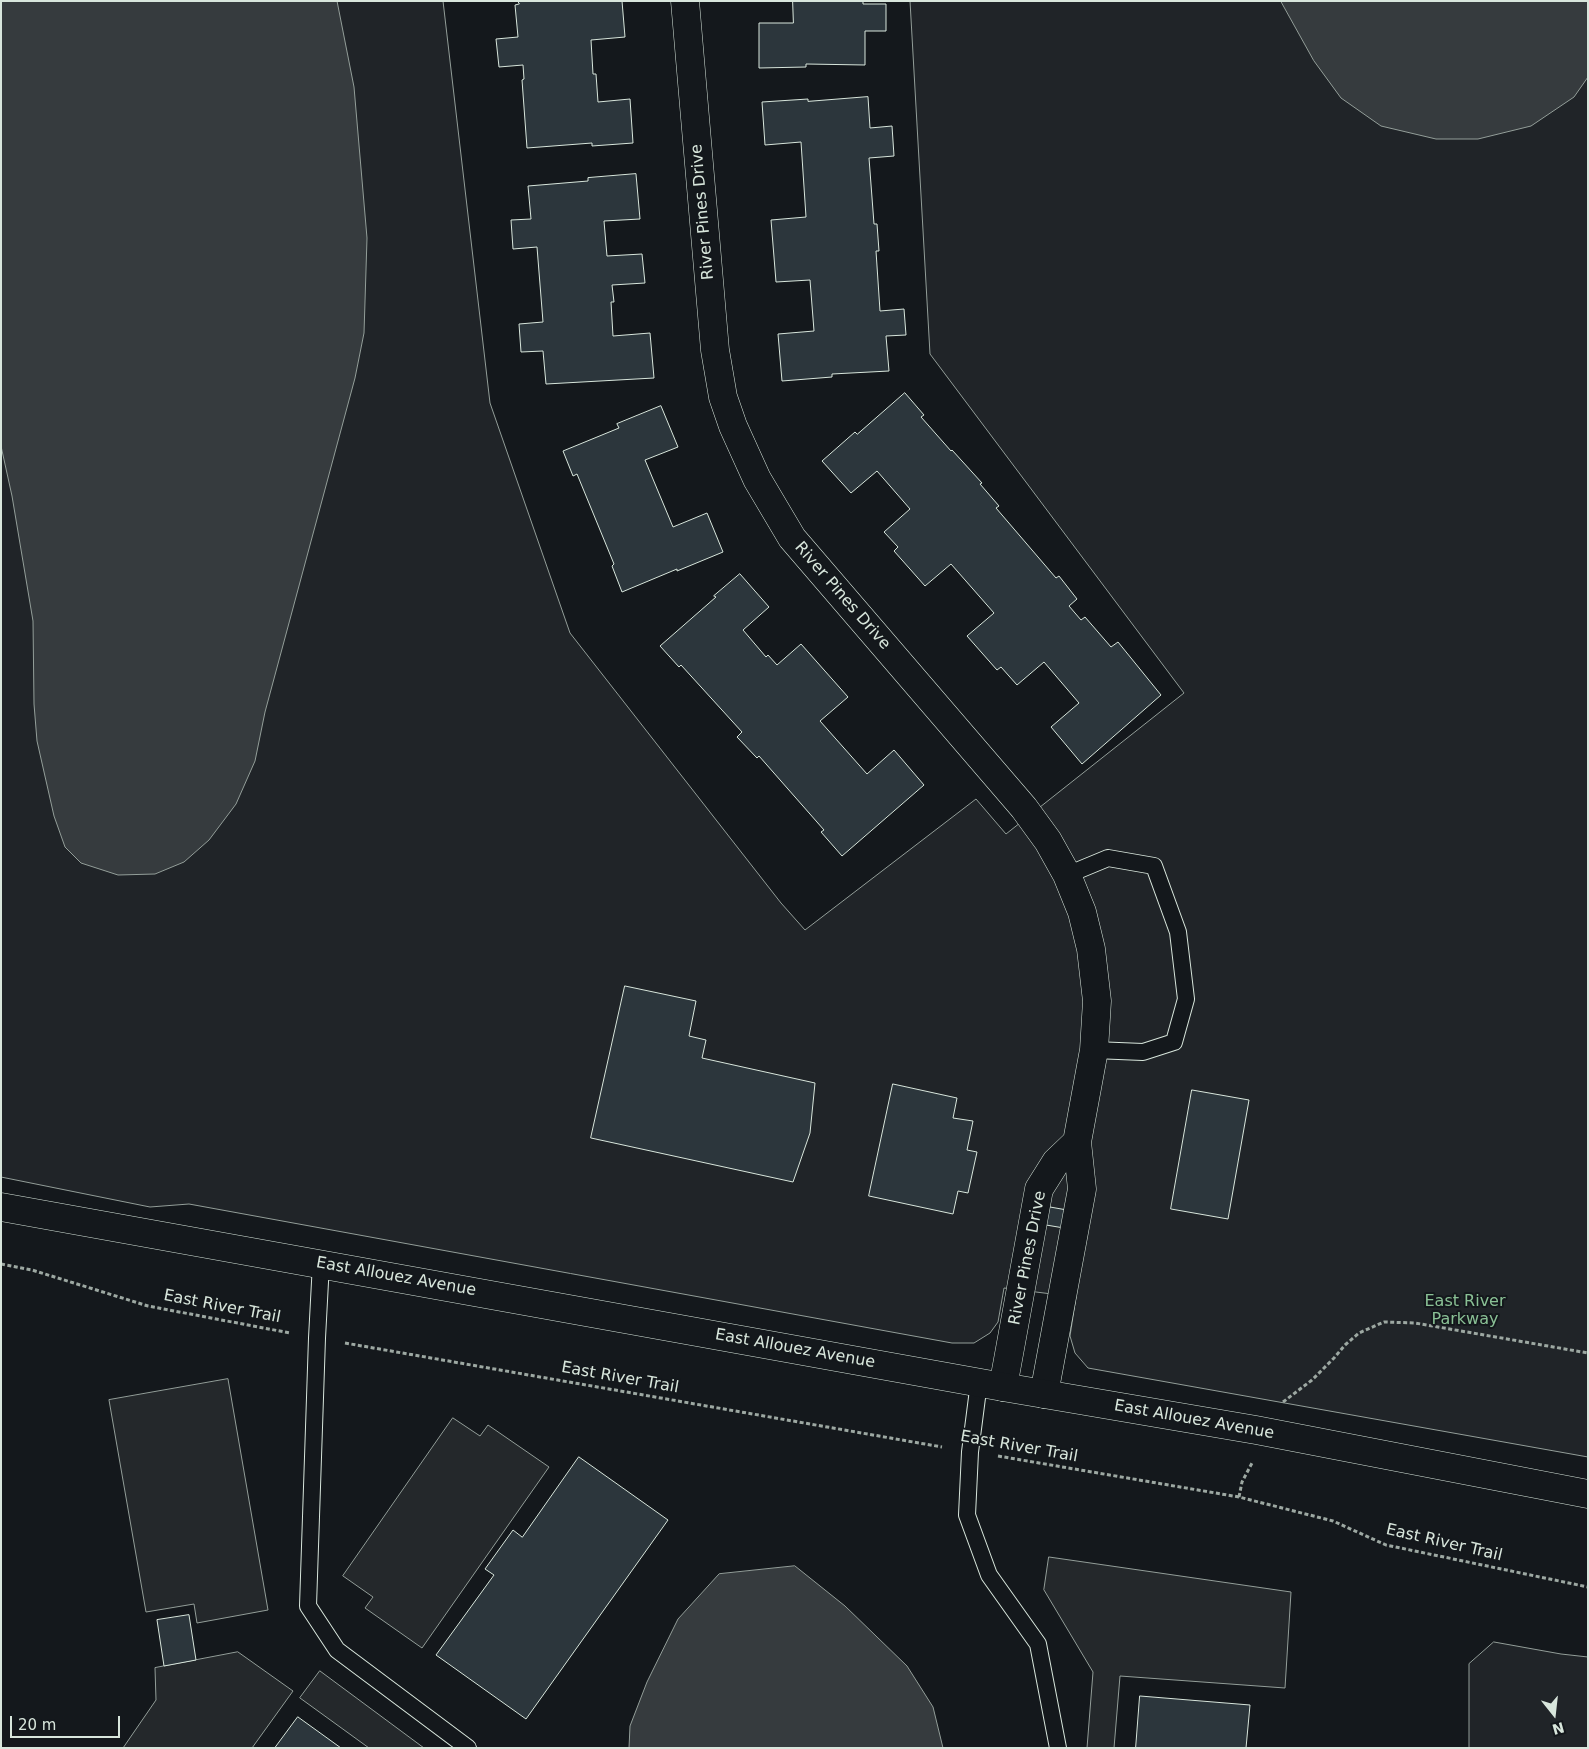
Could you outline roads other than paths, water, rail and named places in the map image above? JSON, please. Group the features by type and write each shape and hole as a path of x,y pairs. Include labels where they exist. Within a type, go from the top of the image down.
{"street":[{"name":"River Pines Drive","path":"685,1 715,350 723,397 733,426 757,479 792,538 1024,808 1048,841 1067,875 1082,912 1091,949 1097,1001 1094,1050 1077,1142 1082,1189 1044,1394"},
{"name":"River Pines Drive","path":"991,1384 1039,1189 1056,1162 1077,1142"},
{"name":"East Allouez Avenue","path":"1,1207 1268,1433 1588,1494"}],"lane":[{"path":"1067,875 1108,858 1154,866 1178,932 1186,1000 1174,1042 1143,1052 1094,1050"},
{"path":"321,1263 308,1606 337,1650 468,1748"},
{"path":"991,1384 970,1452 967,1514 989,1575 1038,1644 1058,1748"}],"park label":[{"name":"East River Parkway","path":"1465,1311"}]}
